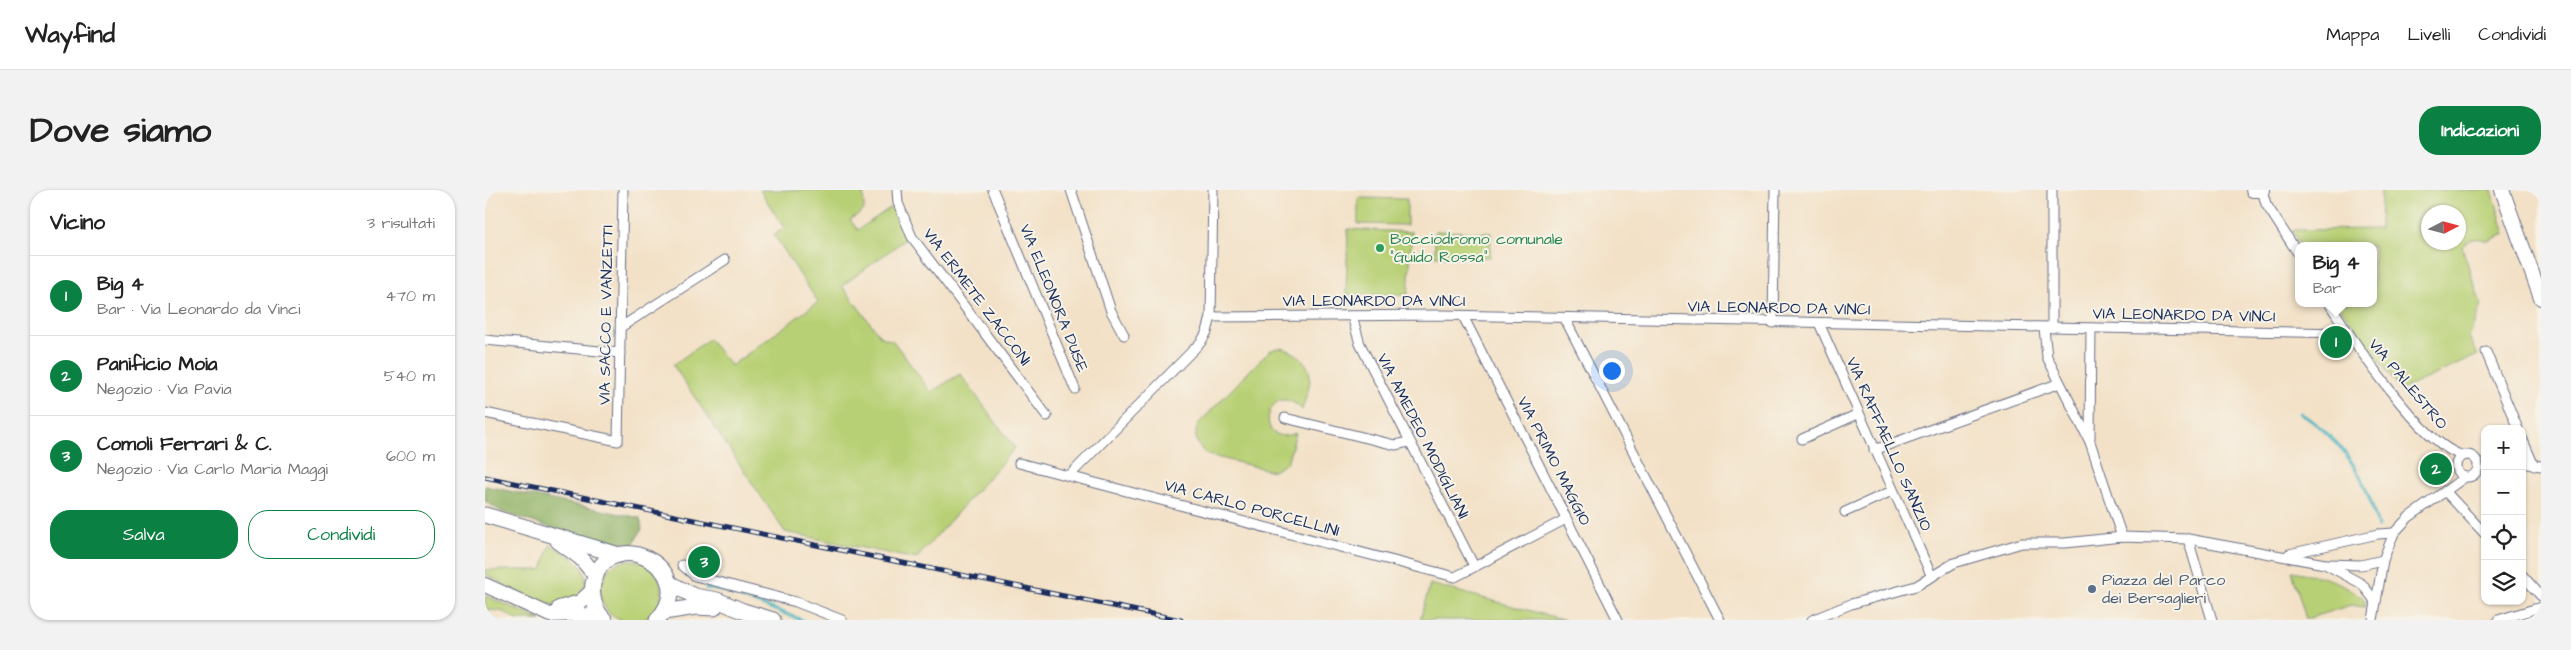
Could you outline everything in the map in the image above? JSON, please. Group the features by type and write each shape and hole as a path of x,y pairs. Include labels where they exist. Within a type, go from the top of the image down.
{"main road":[{"path":"485,516 619,555"},
{"path":"550,536 581,558 594,583 596,609 603,619"},
{"path":"594,583 610,560 619,555 630,553 650,558 658,565 669,583 670,593 661,616"},
{"path":"669,583 695,596 717,600 743,611 773,620"},
{"path":"661,616 696,607 743,611"}],"street":[{"name":"VIA SACCO E VANZETTI","path":"485,413 618,441 623,190"},
{"name":"VIA ERMETE ZACCONI","path":"897,190 898,203 912,237 1047,416"},
{"name":"VIA ELEONORA DUSE","path":"993,190 1075,390"},
{"path":"1071,190 1108,303 1124,335"},
{"path":"1070,475 1201,342 1207,332 1211,317 1213,190"},
{"path":"1773,323 1775,190"},
{"path":"2052,190 2047,357 2090,442 2122,537"},
{"path":"2253,190 2262,190 2266,204 2295,249"},
{"path":"2502,190 2541,298"},
{"path":"621,327 725,260"},
{"name":"VIA PALESTRO","path":"2332,307 2348,333 2420,425 2454,453 2464,456"},
{"name":"VIA AMEDEO MODIGLIANI","path":"1352,316 1360,344 1474,566"},
{"name":"VIA LEONARDO DA VINCI","path":"1211,317 1463,316 2348,333"},
{"name":"VIA PRIMO MAGGIO","path":"1463,316 1618,620"},
{"path":"1565,318 1721,620"},
{"name":"VIA RAFFAELLO SANZIO","path":"1819,323 1892,491 1932,577"},
{"path":"2090,442 2091,328"},
{"path":"485,340 620,353"},
{"path":"2486,352 2516,425"},
{"path":"1874,450 2060,382"},
{"path":"1802,440 1858,414"},
{"path":"1285,418 1395,445 1409,442"},
{"path":"2526,445 2537,466"},
{"path":"2454,453 2457,467 2456,483"},
{"path":"2457,467 2464,456 2481,458"},
{"path":"2373,620 2383,560 2393,533 2409,517 2456,483 2465,477 2480,472 2475,459"},
{"name":"VIA CARLO PORCELLINI","path":"1019,463 1455,577 1566,519"},
{"path":"2457,467 2465,477"},
{"path":"1845,512 1892,491"},
{"path":"2445,491 2481,530"},
{"path":"2283,555 2378,534 2393,533"},
{"path":"1812,620 1851,604 1916,586 1954,563 2021,542 2065,543 2122,537 2188,539 2325,564 2361,566 2383,560"},
{"path":"2188,539 2211,620"},
{"path":"2325,564 2362,584 2375,601"},
{"path":"681,565 695,576 796,602 842,620"},
{"path":"2526,580 2541,596"},
{"path":"538,610 572,606 594,583"},
{"path":"485,585 550,615 573,614 603,619"},
{"path":"2498,620 2541,607"}],"green space":[{"path":"760,190 863,190 864,210 850,220 858,230 894,205 907,238 842,286 881,337 893,341 931,392 960,374 1015,448 916,559 785,532 673,365 709,339 731,366 818,302 774,235 784,228"},
{"path":"2381,190 2492,190 2505,234 2487,241 2473,239 2466,243 2466,205 2421,205 2421,250 2463,250 2481,304 2469,337 2478,355 2401,390 2340,307 2377,307 2377,242 2299,242 2292,230 2380,229"},
{"path":"1358,198 1407,199 1407,225 1358,224"},
{"name":"Bocciodromo comunale \"Guido Rossa\"","path":"1348,229 1412,232 1408,295 1346,295"},
{"path":"1435,231 1491,233 1490,257 1435,256"},
{"path":"1277,348 1288,350 1304,361 1310,378 1302,410 1290,401 1280,401 1273,406 1269,414 1269,424 1273,432 1282,436 1296,433 1287,463 1273,471 1208,455 1197,441 1198,424 1269,351"},
{"path":"485,486 640,518 642,529 632,546 610,547 502,512 485,501"},
{"path":"550,545 566,553 579,563 585,577 586,585 583,594 562,604 542,603 522,595 485,574 485,570 542,570"},
{"path":"631,560 643,563 653,569 659,579 662,591 659,603 653,613 643,619 631,622 619,619 609,613 603,603 600,591 603,579 609,569 619,563"},
{"path":"2292,571 2340,583 2365,600 2365,607 2351,605 2306,619"},
{"path":"1430,584 1565,620 1420,620"},
{"path":"485,596 541,620 517,620 504,612 485,609"}],"waterway":[{"path":"2300,413 2329,435 2351,461 2367,492 2378,527"},
{"path":"706,588 727,592 802,620"}],"railway":[{"path":"485,477 1181,620"}],"place":[{"name":"Bocciodromo comunale \"Guido Rossa\"","path":"1380,248"},
{"name":"Big 4","path":"2336,342"},
{"name":"Panificio Moia","path":"2436,469"},
{"name":"Comoli Ferrari & C.","path":"704,562"},
{"name":"Piazza del Parco dei Bersaglieri","path":"2092,589"}]}
